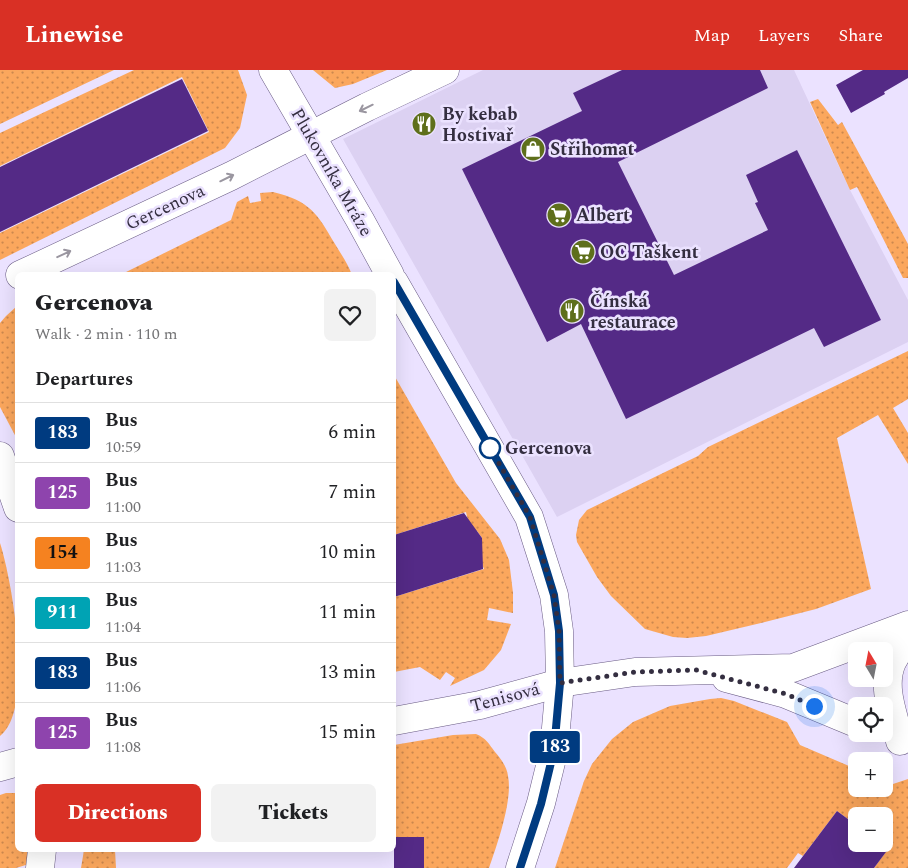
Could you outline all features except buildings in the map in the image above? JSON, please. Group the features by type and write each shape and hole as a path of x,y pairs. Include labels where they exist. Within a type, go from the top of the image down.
{"street":[{"name":"Plukovníka Mráze","path":"272,70 388,272"},
{"name":"Gercenova","path":"27,272 231,176 445,70"},
{"name":"Gercenova","path":"0,284 15,278"},
{"path":"396,285 530,517 554,595 559,631 560,683 554,750 541,804 520,868"},
{"path":"0,456 15,499"},
{"name":"Tenisová","path":"396,721 480,705 560,683 635,672 793,668 908,624"},
{"path":"897,739 888,694 888,679 892,664 908,634"},
{"path":"696,670 786,694 848,720"},
{"path":"0,767 15,763"},
{"path":"40,868 42,852"}],"shaded area":[{"path":"0,70 114,70 0,124"},
{"path":"134,70 238,70 247,95 240,128 225,148 0,260 0,233 209,132 182,77 0,166 0,133"},
{"path":"313,70 387,70 353,84 335,88"},
{"path":"483,70 794,70 850,190 908,300 908,342 557,517 343,139"},
{"path":"818,99 838,125 842,122 908,244 908,278 903,278 857,187 850,190 810,102"},
{"path":"273,192 286,196 304,204 311,210 329,233 350,272 126,272 231,220 237,202 248,196 250,203 261,201 260,193"},
{"path":"15,308 15,435 0,407 0,323"},
{"path":"908,351 908,399 893,408 908,433 908,464 878,415 837,438 871,589 816,609 706,636 687,638 673,637 645,629 611,596 597,577 577,542 576,535 579,520 587,510 698,456 708,447"},
{"path":"396,378 456,483 500,539 509,560 513,593 513,613 489,608 487,620 511,624 501,650 484,670 450,686 455,678 446,672 440,680 420,667 396,672 396,596 484,569 476,549 482,546 482,538 477,531 471,534 466,512 396,534"},
{"path":"0,543 15,613 15,704 11,722 0,736"},
{"path":"721,698 734,701 787,722 800,745 848,766 848,797 893,797 893,784 908,779 908,868 874,868 886,852 893,852 893,807 848,807 848,819 837,811 803,856 798,853 787,868 555,868 584,781 592,764 612,739 633,722 670,706"},
{"path":"476,734 482,737 505,766 508,776 509,786 506,810 489,868 424,868 424,837 396,837 396,745 453,735"},
{"path":"15,793 15,852 55,852 55,856 16,868 0,868 0,795"},
{"path":"84,852 115,852 116,868 81,868"}],"bus line":[{"name":"183","path":"396,285 530,517 554,595 559,631 560,683 554,750 541,804 520,868"}],"place":[{"name":"By kebab Hostivař","path":"424,124"},
{"name":"Střihomat","path":"533,149"},
{"name":"Albert","path":"559,215"},
{"name":"OC Taškent","path":"583,252"},
{"name":"Čínská restaurace","path":"572,311"},
{"name":"Gercenova","path":"490,448"}],"route":[{"path":"490,448 530,517 554,595 559,631 560,683 635,672 696,670 786,694 814,706"}]}
